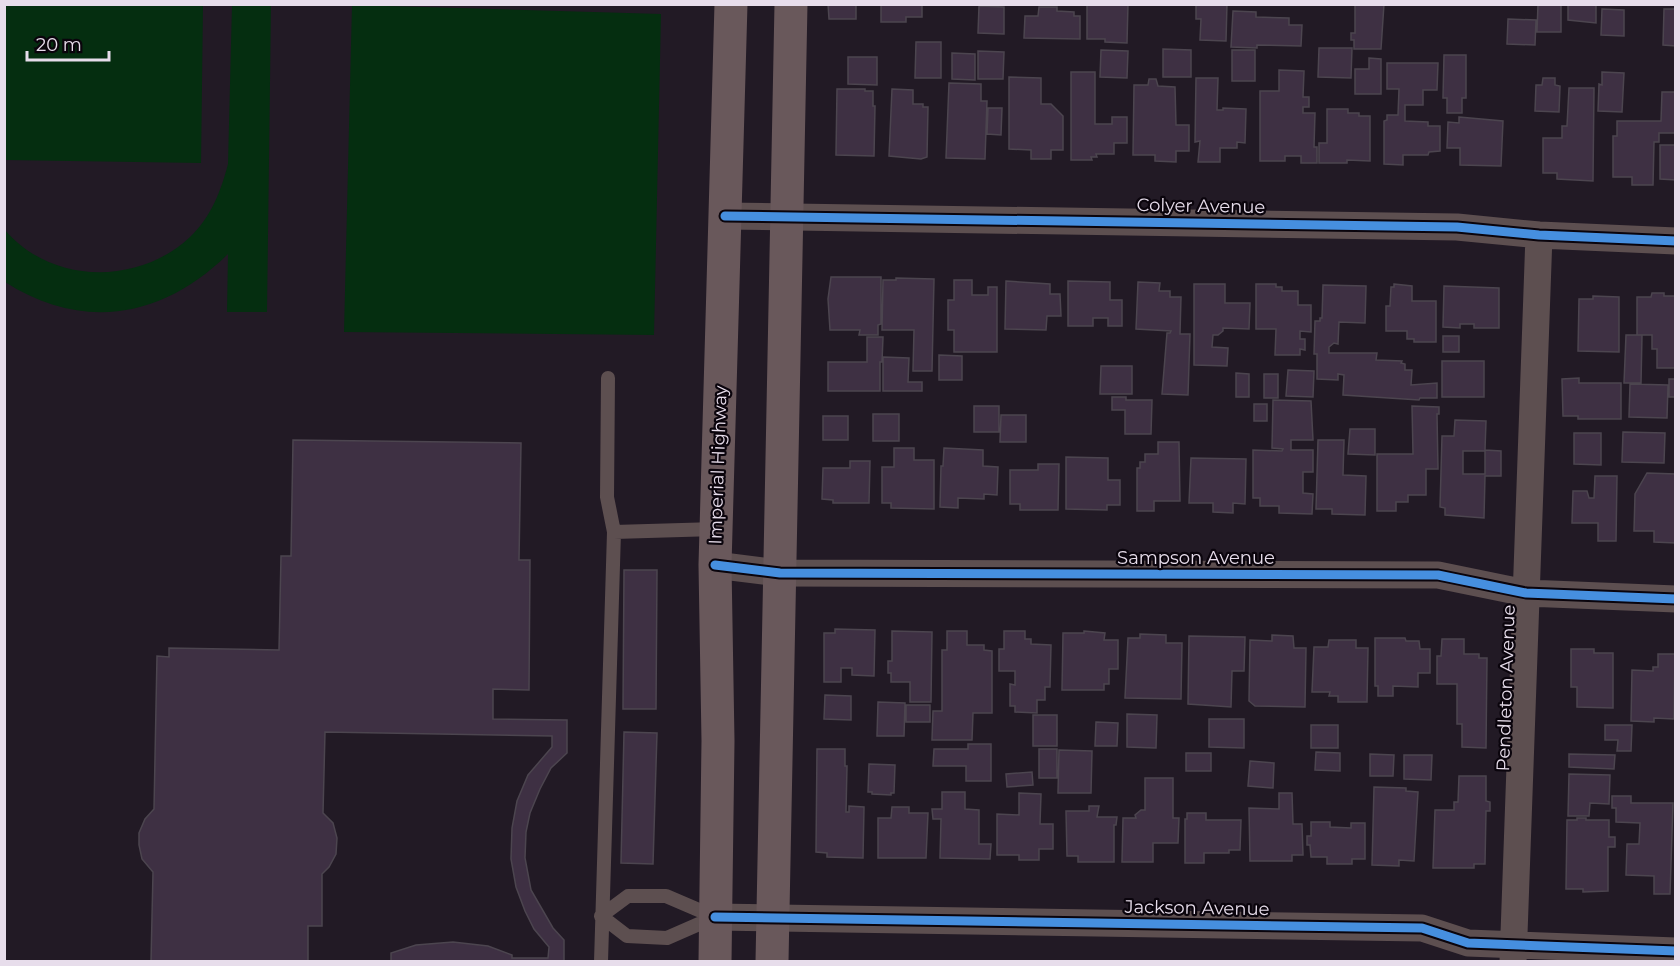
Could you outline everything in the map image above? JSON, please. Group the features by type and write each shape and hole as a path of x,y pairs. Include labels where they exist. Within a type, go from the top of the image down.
{"main road":[{"name":"Imperial Highway","path":"715,962 718,741 715,565 731,4"},
{"path":"772,962 791,4"}],"street":[{"name":"Colyer Avenue","path":"725,216 1457,226 1539,235 1676,241"},
{"name":"Pendleton Avenue","path":"1513,953 1539,235"},
{"name":"Sampson Avenue","path":"715,565 780,573 1438,575 1526,593 1676,599"},
{"name":"Jackson Avenue","path":"715,917 1422,928 1468,943 1513,953 1676,951"}],"lane":[{"path":"601,962 614,532 607,497 608,378"},
{"path":"614,532 716,529"},
{"path":"602,916 628,896 666,896 715,917"},
{"path":"602,916 627,936 667,938 715,917"}],"green space":[{"path":"5,4 203,5 201,163 5,160"},
{"path":"232,5 271,5 267,312 227,312 228,254 203,276 177,292 149,304 121,311 93,312 64,308 34,298 5,282 5,230 24,248 47,261 71,269 96,272 121,270 146,264 169,253 190,237 204,221 222,184 228,164"},
{"path":"352,5 661,14 654,335 344,332"}],"building":[{"path":"828,4 856,4 856,19 829,19"},
{"path":"881,4 922,4 922,17 906,17 906,22 881,22"},
{"path":"1087,4 1128,4 1127,43 1087,39"},
{"path":"1196,4 1227,4 1226,41 1200,40 1201,19 1196,19"},
{"path":"1355,4 1384,4 1381,49 1354,49 1351,33 1355,33"},
{"path":"1538,4 1561,5 1561,32 1537,32"},
{"path":"1568,4 1596,4 1596,23 1568,20"},
{"path":"979,6 1004,7 1004,34 978,33"},
{"path":"1039,7 1057,7 1057,11 1074,12 1074,16 1080,16 1080,39 1024,38 1025,16 1038,16"},
{"path":"1602,9 1624,10 1624,36 1601,35"},
{"path":"1664,9 1676,9 1676,46 1663,45"},
{"path":"1233,11 1256,12 1256,17 1289,18 1289,25 1302,25 1301,46 1231,47"},
{"path":"1508,19 1536,20 1535,45 1507,44"},
{"path":"916,42 941,42 941,78 915,78"},
{"path":"1319,48 1352,48 1351,78 1318,77"},
{"path":"1163,49 1191,50 1191,77 1163,77"},
{"path":"1101,50 1128,51 1127,78 1100,77"},
{"path":"1232,50 1255,50 1255,81 1232,81"},
{"path":"978,51 1004,52 1003,79 978,79"},
{"path":"952,53 975,54 975,80 952,79"},
{"path":"1444,55 1466,55 1466,98 1462,98 1462,113 1447,113 1447,98 1443,98"},
{"path":"848,57 877,57 877,85 848,84"},
{"path":"1369,58 1381,59 1381,94 1355,94 1355,69 1369,69"},
{"path":"1387,63 1438,63 1437,90 1423,90 1423,105 1405,105 1405,121 1428,122 1428,126 1440,126 1440,151 1429,152 1428,155 1403,155 1403,165 1384,164 1384,121 1387,120 1387,115 1398,115 1399,89 1387,89"},
{"path":"1279,70 1304,71 1303,97 1309,97 1309,107 1303,107 1303,113 1315,113 1314,147 1317,147 1317,163 1301,163 1301,156 1285,156 1285,161 1260,161 1260,91 1279,91"},
{"path":"1071,72 1095,72 1095,124 1112,124 1112,117 1127,117 1127,143 1114,143 1114,154 1096,154 1097,157 1091,157 1092,160 1071,160"},
{"path":"1602,72 1624,73 1622,112 1598,111"},
{"path":"1009,77 1041,78 1041,104 1051,104 1063,116 1063,150 1051,150 1051,159 1031,159 1031,150 1009,149"},
{"path":"1196,78 1218,78 1217,110 1246,109 1245,143 1237,142 1237,148 1220,148 1220,162 1198,162 1200,141 1195,142"},
{"path":"1543,78 1555,78 1555,85 1560,86 1559,112 1535,111 1536,85 1542,85"},
{"path":"1149,79 1156,79 1158,86 1175,87 1176,125 1189,125 1189,151 1176,151 1176,162 1155,161 1155,155 1133,155 1134,85 1148,85"},
{"path":"949,83 981,84 981,101 987,101 985,159 946,158"},
{"path":"1569,88 1594,88 1593,181 1557,179 1557,173 1543,173 1543,138 1562,138 1562,126 1567,126"},
{"path":"837,89 873,91 874,156 836,155"},
{"path":"892,89 913,90 913,104 923,104 923,107 928,107 927,157 921,159 889,156"},
{"path":"1662,92 1676,92 1676,133 1659,133 1659,142 1654,142 1653,185 1632,185 1632,177 1613,177 1613,136 1617,136 1617,121 1661,121"},
{"path":"988,108 1002,108 1001,135 987,134"},
{"path":"1327,109 1348,109 1348,113 1370,116 1370,161 1347,160 1347,163 1319,163 1319,143 1327,143"},
{"path":"1459,117 1503,121 1501,166 1460,165 1460,148 1447,148 1448,122 1459,123"},
{"path":"1660,145 1676,145 1676,180 1660,179"},
{"path":"831,277 881,277 881,324 878,325 878,335 859,335 860,330 830,330 828,299"},
{"path":"896,278 934,279 932,371 913,371 914,330 882,330 883,280 896,280"},
{"path":"954,280 972,280 972,295 988,295 988,287 997,287 997,352 954,352 954,330 948,330 948,300 954,300"},
{"path":"1006,281 1050,284 1050,294 1060,294 1061,316 1047,316 1046,330 1005,329"},
{"path":"1068,281 1110,282 1110,300 1122,300 1122,326 1108,326 1108,318 1093,318 1093,326 1068,326"},
{"path":"1138,282 1160,283 1159,291 1170,291 1170,297 1181,297 1180,334 1190,334 1188,395 1162,394 1167,333 1171,331 1136,329"},
{"path":"1194,284 1225,284 1225,303 1250,303 1249,329 1223,328 1218,335 1213,335 1212,347 1228,348 1227,366 1194,365"},
{"path":"1256,284 1276,284 1276,287 1282,287 1282,291 1298,291 1298,305 1311,305 1311,332 1300,331 1300,339 1305,339 1305,350 1300,349 1300,355 1275,355 1276,329 1256,329"},
{"path":"1394,284 1412,286 1412,301 1436,301 1436,342 1414,342 1414,339 1407,339 1407,331 1386,331 1386,306 1390,306 1391,287 1394,287"},
{"path":"1323,285 1366,286 1365,323 1339,322 1338,344 1334,343 1329,347 1329,353 1377,353 1376,360 1402,361 1401,363 1405,364 1405,370 1412,370 1411,385 1437,383 1437,398 1420,398 1419,400 1343,395 1344,375 1338,374 1338,380 1317,379 1317,354 1314,354 1315,321 1320,321 1322,318"},
{"path":"1444,286 1499,288 1499,328 1474,328 1474,324 1460,324 1460,328 1443,327"},
{"path":"1652,293 1676,296 1676,368 1657,368 1657,349 1652,349 1652,335 1637,335 1637,297 1651,297"},
{"path":"1593,296 1619,297 1619,352 1578,351 1579,299 1593,299"},
{"path":"1626,335 1642,335 1641,383 1624,383"},
{"path":"1443,336 1459,336 1459,352 1443,352"},
{"path":"867,337 883,337 880,391 828,391 828,362 867,362"},
{"path":"939,355 962,356 962,380 939,380"},
{"path":"883,357 909,358 908,382 922,382 922,391 883,391"},
{"path":"1442,361 1484,361 1484,397 1442,397"},
{"path":"1101,366 1132,366 1132,394 1100,394"},
{"path":"1288,370 1314,371 1313,397 1286,396"},
{"path":"1236,373 1249,374 1249,397 1236,397"},
{"path":"1264,374 1278,374 1278,398 1264,398"},
{"path":"1579,378 1579,383 1621,383 1621,419 1578,419 1578,416 1563,416 1562,379"},
{"path":"1669,379 1676,379 1676,397 1669,397"},
{"path":"1630,384 1668,385 1667,418 1629,417"},
{"path":"1112,397 1126,397 1126,400 1152,400 1151,434 1125,434 1125,410 1112,410"},
{"path":"1273,400 1311,401 1313,440 1291,440 1291,450 1313,450 1313,472 1303,472 1303,493 1313,494 1312,514 1279,513 1279,506 1260,506 1260,498 1253,498 1253,450 1282,451 1283,449 1272,448"},
{"path":"1254,404 1267,404 1267,421 1254,421"},
{"path":"974,406 999,406 999,432 974,432"},
{"path":"1412,406 1439,407 1439,414 1437,414 1438,469 1426,469 1426,495 1408,495 1408,502 1396,502 1396,511 1377,511 1377,454 1413,454"},
{"path":"873,414 899,414 899,441 873,441"},
{"path":"1001,415 1026,415 1026,442 1000,442"},
{"path":"823,416 848,416 848,440 823,440"},
{"path":"1455,420 1486,421 1485,450 1501,451 1501,476 1485,476 1484,518 1445,515 1445,508 1440,507 1442,436 1454,436","holes":["1463,451 1485,451 1485,474 1463,474"]},
{"path":"1350,429 1375,429 1375,455 1348,454"},
{"path":"1623,432 1665,433 1664,463 1622,462"},
{"path":"1574,433 1601,433 1601,465 1574,464"},
{"path":"293,440 521,443 519,560 530,560 529,690 493,689 493,719 567,720 567,753 551,768 530,813 526,832 525,858 531,890 553,928 564,940 564,962 391,962 391,953 416,945 453,942 488,946 512,955 512,958 548,958 549,947 534,929 516,887 511,859 512,828 517,801 528,775 552,747 552,736 325,732 323,813 333,823 337,838 336,854 322,874 322,926 308,926 308,962 151,962 153,872 142,859 139,833 145,819 154,809 157,656 169,657 169,648 279,650 281,556 291,556"},
{"path":"1318,440 1344,440 1343,475 1366,476 1365,515 1332,514 1332,509 1316,509"},
{"path":"1158,442 1179,442 1180,501 1154,501 1154,511 1137,511 1137,468 1140,468 1140,462 1145,462 1145,454 1158,454"},
{"path":"894,448 914,448 914,460 934,460 934,509 891,508 891,503 882,503 882,467 894,467"},
{"path":"944,448 983,450 983,466 998,467 997,495 984,494 984,499 958,498 958,508 940,507"},
{"path":"1066,457 1108,458 1108,480 1120,480 1120,505 1107,505 1107,510 1066,509"},
{"path":"1191,458 1246,459 1245,504 1233,503 1233,513 1213,512 1213,503 1189,503"},
{"path":"850,461 870,461 869,503 833,503 833,500 822,499 823,468 850,468"},
{"path":"1038,464 1059,464 1058,510 1020,510 1020,504 1010,504 1010,470 1038,470"},
{"path":"1647,473 1676,474 1676,543 1654,542 1654,531 1634,531 1635,494"},
{"path":"1595,476 1617,476 1616,541 1598,541 1598,523 1572,523 1573,491 1587,491 1589,498 1594,498"},
{"path":"624,570 657,570 656,709 623,709"},
{"path":"835,629 875,630 874,676 852,675 852,668 841,668 841,682 824,682 824,633 835,633"},
{"path":"892,631 932,632 931,702 910,702 910,682 891,682 888,661 892,661"},
{"path":"947,631 967,631 967,645 984,645 984,650 992,651 992,713 973,713 972,740 932,740 933,711 942,711 942,650 947,650"},
{"path":"1004,631 1025,631 1025,639 1031,639 1031,644 1051,645 1050,687 1045,687 1045,700 1037,700 1037,713 1015,712 1015,706 1010,706 1010,684 1015,685 1015,671 999,671 999,649 1004,649"},
{"path":"1084,631 1105,633 1104,640 1118,640 1118,669 1109,669 1109,684 1104,684 1104,690 1062,690 1063,633 1084,633"},
{"path":"1140,634 1166,635 1166,643 1182,643 1181,699 1125,698 1128,638 1140,638"},
{"path":"1272,635 1293,636 1294,648 1306,648 1305,707 1255,706 1249,701 1250,640 1272,641"},
{"path":"1189,636 1245,637 1244,671 1232,671 1231,707 1188,704"},
{"path":"1375,638 1405,638 1406,641 1419,641 1420,649 1430,649 1430,673 1418,673 1418,687 1393,686 1393,696 1378,696 1378,686 1375,686"},
{"path":"1442,639 1464,639 1464,654 1479,654 1479,658 1487,658 1486,748 1462,747 1462,724 1457,724 1457,684 1437,684 1437,656 1441,656"},
{"path":"1329,640 1356,640 1356,648 1368,648 1367,702 1338,702 1338,696 1329,696 1330,692 1312,692 1314,647 1328,647"},
{"path":"1571,649 1594,649 1594,653 1613,653 1613,708 1577,707 1577,687 1571,687"},
{"path":"1658,654 1675,654 1674,719 1654,718 1654,722 1631,721 1632,670 1653,671 1653,667 1658,667"},
{"path":"825,695 851,696 851,720 824,719"},
{"path":"878,702 905,703 904,736 877,736"},
{"path":"906,705 930,705 930,722 906,722"},
{"path":"1127,714 1157,715 1156,748 1127,747"},
{"path":"1033,715 1057,715 1057,746 1033,746"},
{"path":"1209,719 1244,719 1244,748 1209,747"},
{"path":"1096,722 1118,723 1117,746 1095,746"},
{"path":"1311,725 1338,725 1338,748 1311,748"},
{"path":"1605,725 1632,725 1631,751 1617,751 1618,740 1605,740"},
{"path":"624,732 657,733 653,864 621,863"},
{"path":"968,744 991,744 991,781 966,781 966,766 933,766 934,749 968,749"},
{"path":"817,749 845,749 846,812 849,812 849,806 864,807 863,858 827,857 827,853 816,852"},
{"path":"1039,749 1057,749 1057,778 1039,778"},
{"path":"1059,750 1092,751 1091,793 1058,793"},
{"path":"1316,752 1340,753 1340,771 1315,770"},
{"path":"1186,753 1211,753 1211,771 1186,771"},
{"path":"1370,754 1394,755 1393,776 1370,776"},
{"path":"1569,754 1615,755 1614,769 1569,767"},
{"path":"1404,755 1432,755 1431,780 1404,779"},
{"path":"1250,761 1274,763 1273,788 1248,786"},
{"path":"869,764 895,765 894,793 891,795 868,792"},
{"path":"1032,772 1033,785 1007,787 1006,774"},
{"path":"1569,774 1610,775 1609,804 1590,803 1589,816 1568,816"},
{"path":"1459,776 1486,776 1486,801 1490,802 1490,811 1486,811 1485,864 1474,864 1474,868 1433,868 1435,810 1454,810 1454,802 1458,802"},
{"path":"1145,778 1173,778 1173,818 1179,818 1178,843 1153,843 1153,862 1122,862 1123,818 1136,818 1135,815 1145,810"},
{"path":"1374,787 1406,788 1406,791 1418,792 1414,861 1399,860 1399,866 1372,865"},
{"path":"942,792 965,792 965,809 979,810 979,844 991,844 990,859 940,858 941,819 933,819 932,809 942,809"},
{"path":"1019,793 1041,794 1040,824 1053,824 1053,849 1039,849 1039,860 1019,860 1019,855 997,855 997,814 1019,815"},
{"path":"1279,793 1292,793 1293,824 1302,824 1303,855 1292,855 1292,861 1250,861 1249,808 1279,809"},
{"path":"1612,796 1631,796 1631,803 1673,803 1670,894 1654,894 1654,876 1626,875 1627,844 1639,844 1640,823 1616,822 1616,808 1612,808"},
{"path":"1089,806 1099,806 1097,817 1117,817 1116,825 1114,825 1114,862 1078,862 1078,856 1067,856 1066,811 1089,811"},
{"path":"892,807 909,807 909,813 928,813 926,858 878,858 878,818 891,818"},
{"path":"1187,813 1206,813 1206,820 1241,820 1240,850 1229,850 1229,853 1204,853 1204,863 1185,863"},
{"path":"1577,818 1609,820 1609,837 1615,837 1615,847 1608,847 1608,891 1583,892 1583,889 1566,889 1567,820 1577,820"},
{"path":"1311,822 1330,822 1330,827 1351,828 1351,823 1365,823 1365,859 1352,859 1352,864 1327,864 1327,857 1311,857 1307,836 1311,836"}],"cycle path":[{"path":"725,216 1457,227 1539,235 1676,241"},
{"path":"715,565 780,573 1438,575 1526,593 1676,599"},
{"path":"715,917 1422,928 1468,943 1676,951"}]}
